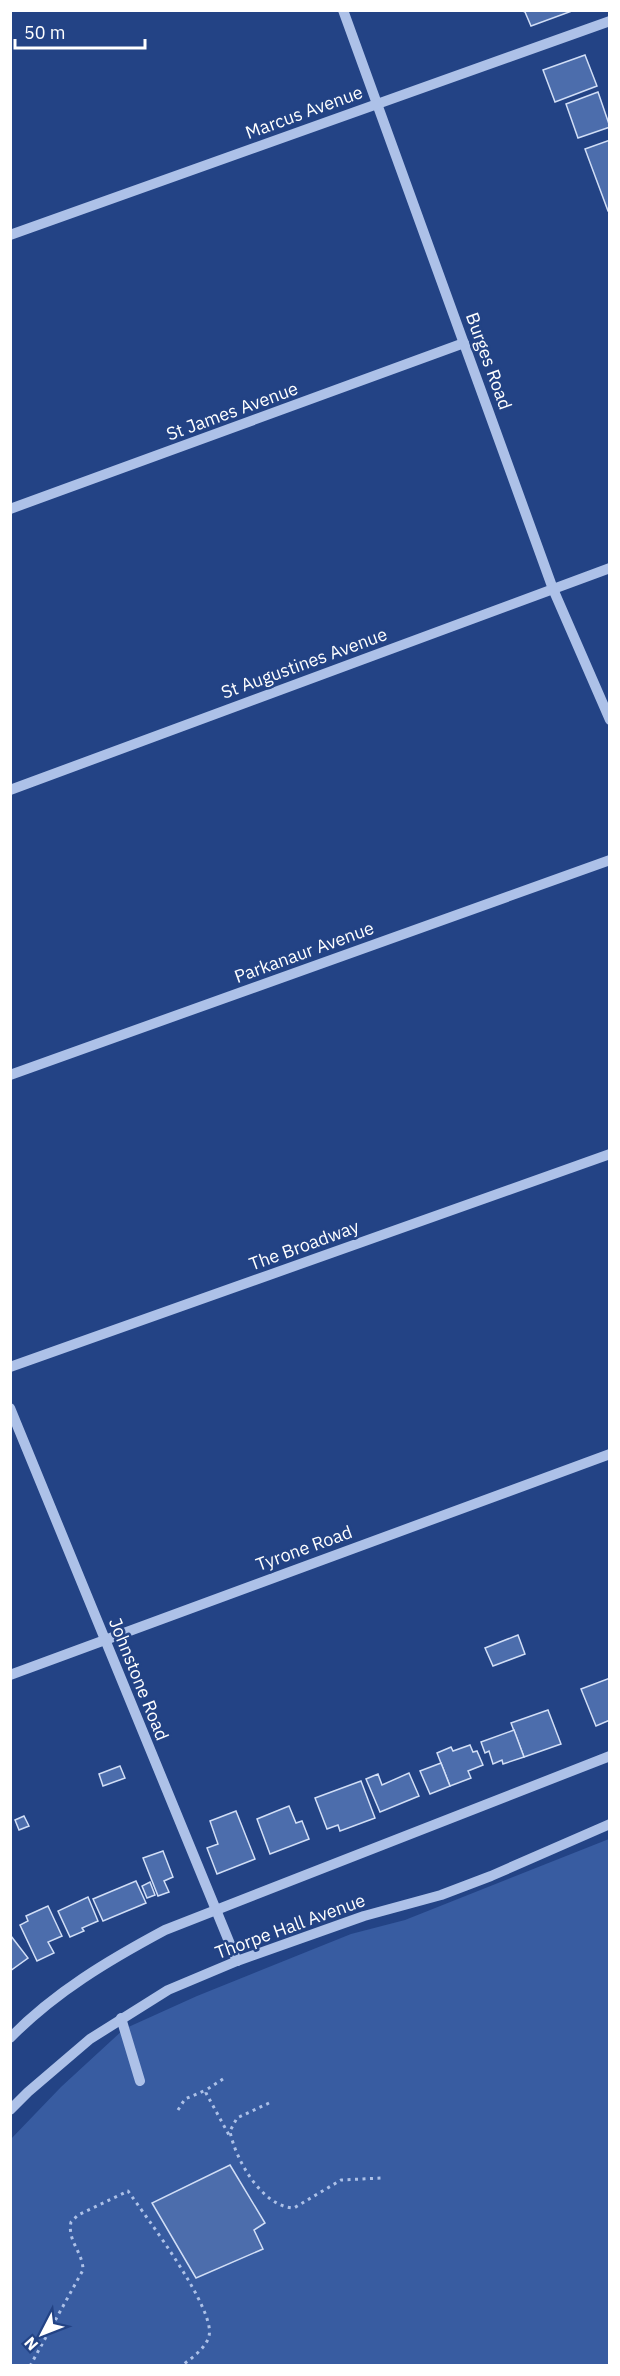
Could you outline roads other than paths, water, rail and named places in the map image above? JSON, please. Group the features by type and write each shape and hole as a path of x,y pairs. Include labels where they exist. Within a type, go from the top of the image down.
{"street":[{"name":"Burges Road","path":"343,10 553,589 609,720"},
{"name":"Marcus Avenue","path":"10,235 609,21"},
{"name":"St James Avenue","path":"10,509 464,343"},
{"name":"St Augustines Avenue","path":"10,790 609,568"},
{"name":"Parkanaur Avenue","path":"10,1075 609,860"},
{"name":"The Broadway","path":"10,1367 609,1154"},
{"name":"Johnstone Road","path":"10,1408 237,1961"},
{"name":"Tyrone Road","path":"10,1675 609,1454"},
{"path":"10,2038 52,2001 115,1956 165,1930 609,1756"},
{"name":"Thorpe Hall Avenue","path":"10,2110 90,2039 168,1990 237,1961 364,1916 441,1895 609,1824"},
{"path":"121,2018 141,2081"}]}
